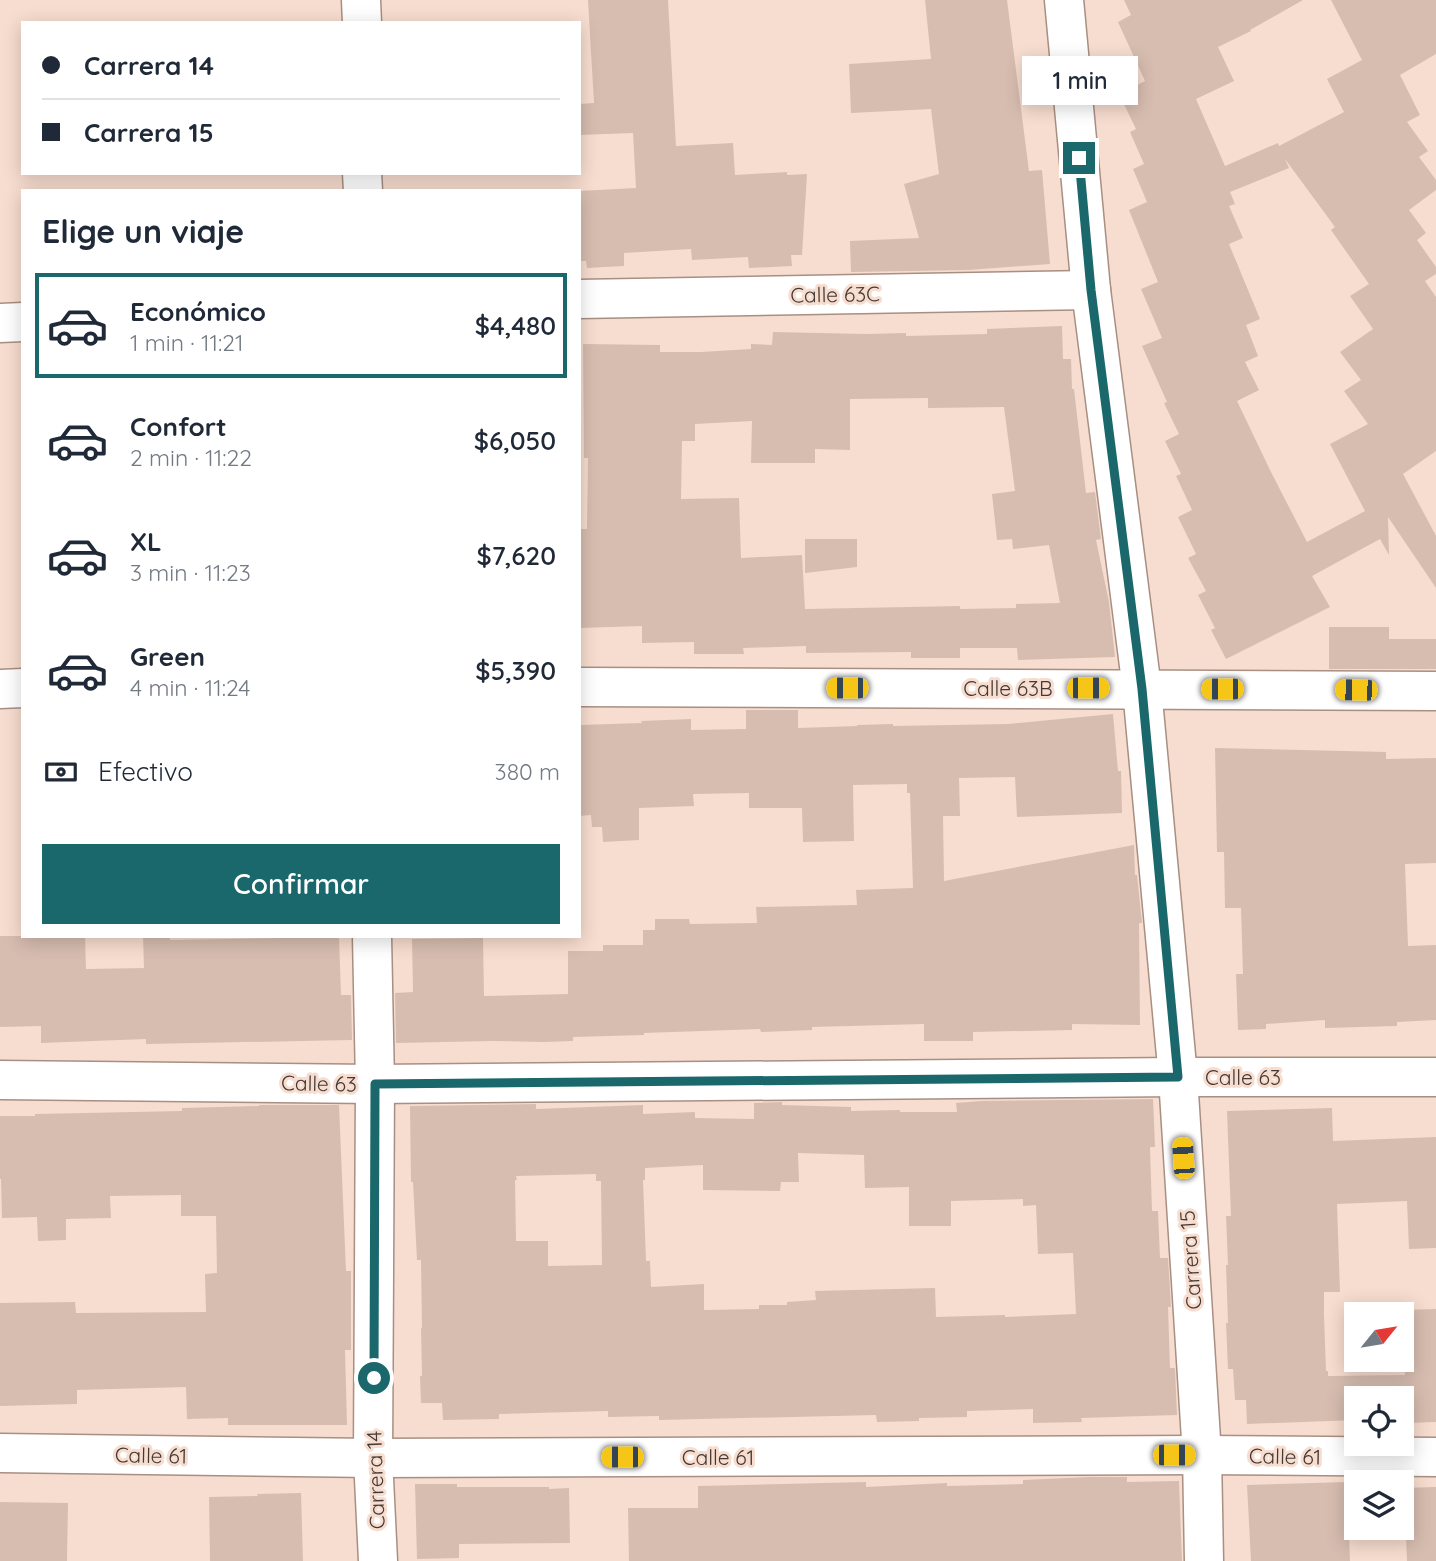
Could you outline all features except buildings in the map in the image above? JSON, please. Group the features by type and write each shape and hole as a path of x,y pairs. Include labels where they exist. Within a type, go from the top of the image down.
{"street":[{"path":"362,0 362,21"},
{"name":"Carrera 15","path":"1064,0 1091,290 1142,689 1178,1077 1202,1455 1204,1561"},
{"name":"Calle 63C","path":"581,299 1091,290"},
{"path":"0,323 21,321"},
{"name":"Calle 63B","path":"581,687 1436,691"},
{"path":"0,688 21,688"},
{"name":"Carrera 14","path":"372,938 375,1084 373,1458 378,1561"},
{"name":"Calle 63","path":"0,1080 375,1084 1436,1077"},
{"name":"Calle 61","path":"0,1453 373,1458 1202,1455 1436,1457"}],"route":[{"path":"374,1378 375,1084 1178,1077 1142,689 1091,290 1079,158"}]}
